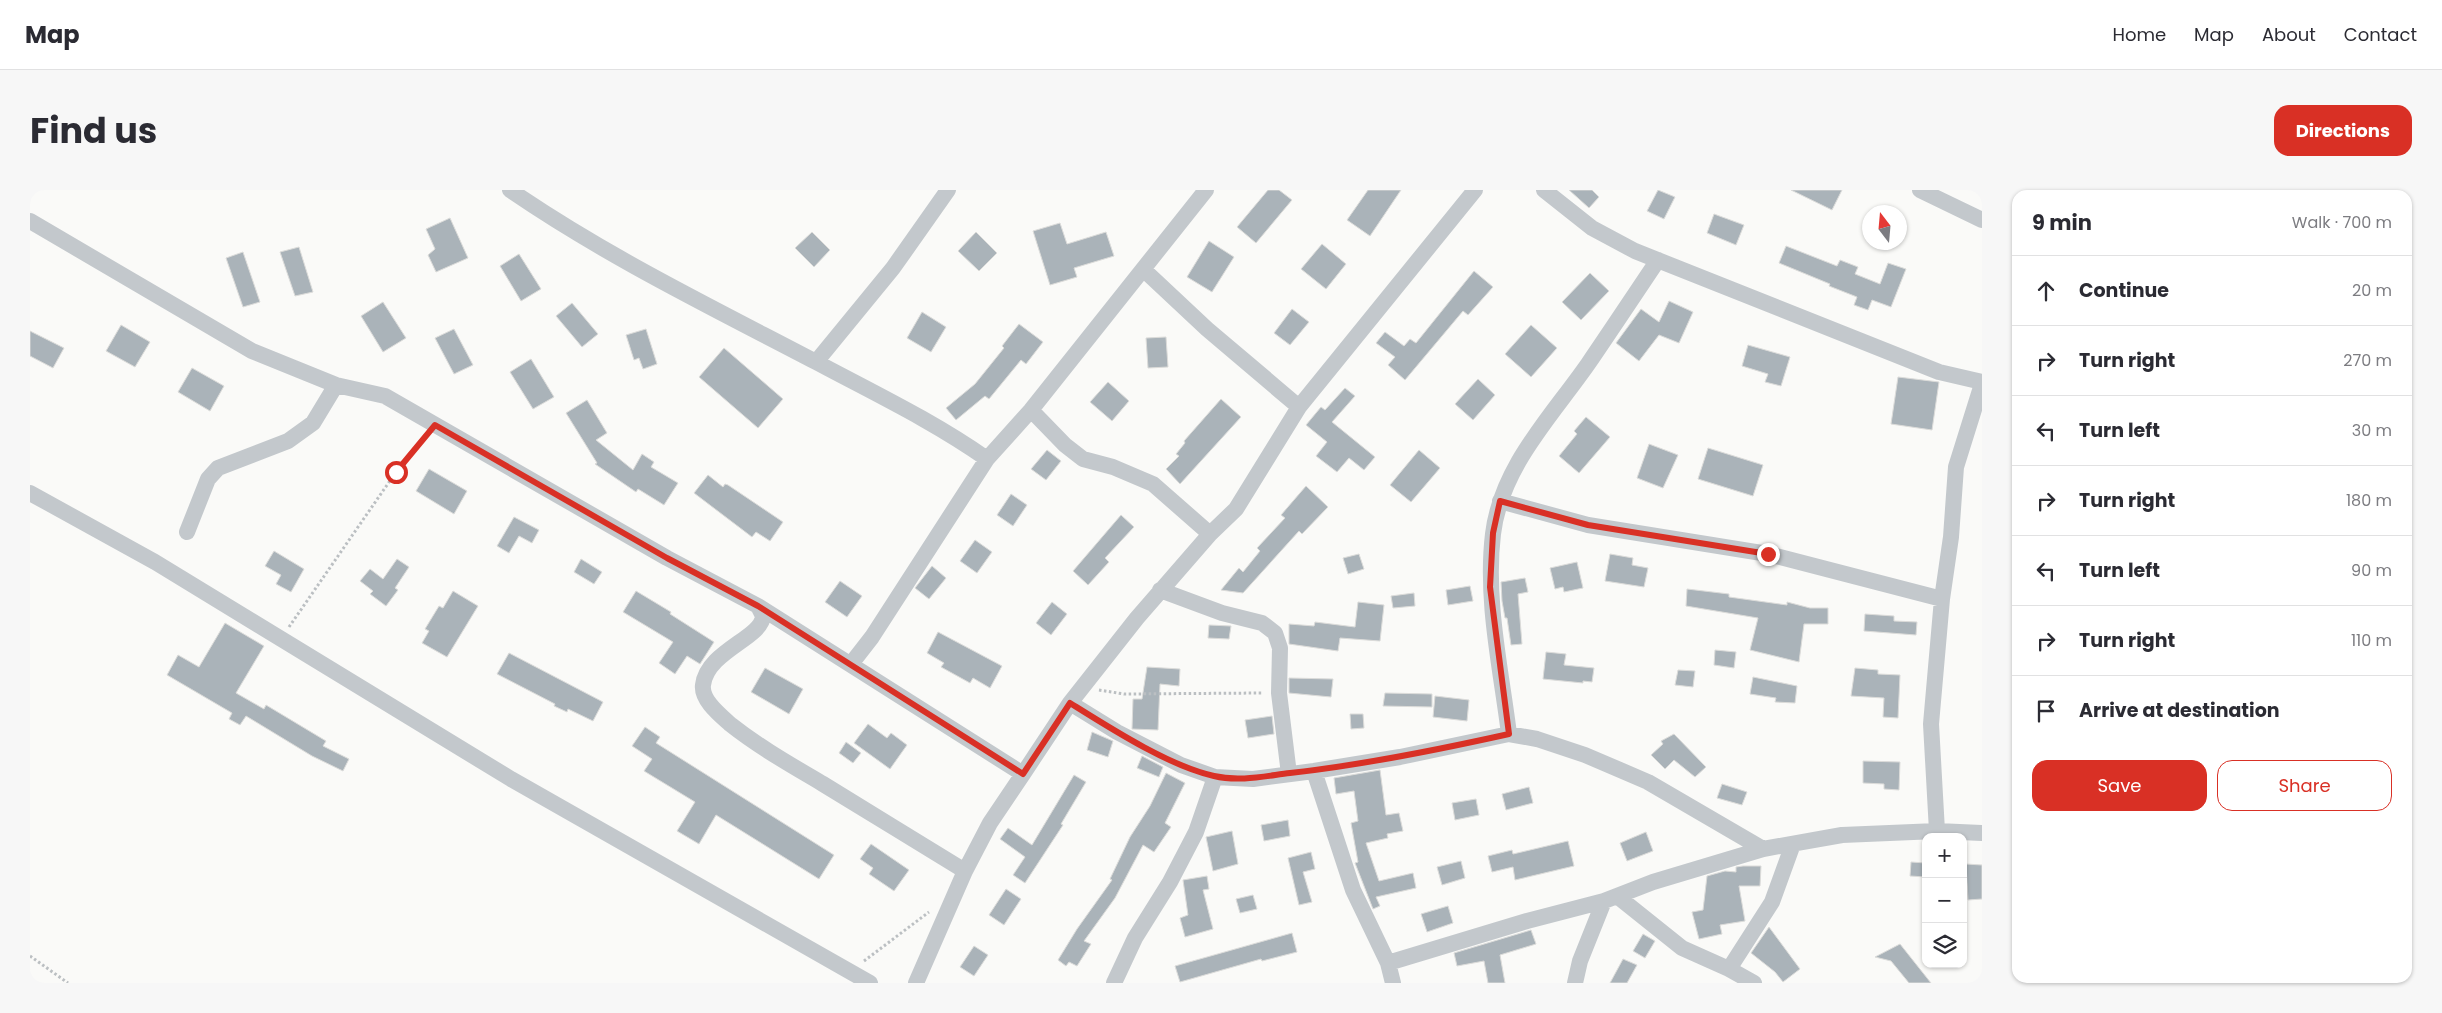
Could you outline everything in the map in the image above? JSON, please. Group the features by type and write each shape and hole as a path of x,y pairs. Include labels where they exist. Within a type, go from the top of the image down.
{"street":[{"path":"510,190 538,210 649,274 927,421 959,439 987,459"},
{"path":"816,362 893,268 948,190"},
{"path":"851,664 877,629 987,459 1031,410 1206,190"},
{"path":"916,983 966,871 990,823 1070,703 1160,590 1210,534 1236,509 1299,407 1439,231 1475,190"},
{"path":"1544,190 1592,228 1635,251 1939,372 1982,383 1956,467 1951,537 1942,599 1932,724 1937,831"},
{"path":"1920,190 1982,220"},
{"path":"30,220 252,351 336,385 384,396 667,558 758,606 1023,774"},
{"path":"1509,734 1490,587 1493,533 1500,501 1508,478 1658,260"},
{"path":"1144,270 1208,329 1299,407"},
{"path":"187,532 208,479 218,468 288,441 313,423 336,385"},
{"path":"1031,410 1065,445 1084,459 1113,467 1153,484 1210,534"},
{"path":"30,493 155,562 511,780 870,983"},
{"path":"1500,501 1588,525 1768,554 1942,599"},
{"path":"1160,590 1192,603 1262,623 1271,628 1278,638 1280,648 1279,693 1289,774"},
{"path":"758,606 764,616 760,627 727,649 704,680 704,693 713,706 730,723 765,748 966,871"},
{"path":"1070,703 1117,732 1181,764 1215,776 1253,779 1400,757 1509,734 1537,739 1612,765 1648,782 1763,849"},
{"path":"1314,771 1353,890 1388,963 1393,983"},
{"path":"1114,983 1135,938 1170,882 1196,832 1215,776"},
{"path":"1388,963 1527,921 1610,899 1653,882 1763,849 1842,835 1937,831 1982,833"},
{"path":"1729,969 1772,902 1793,844"},
{"path":"1610,899 1682,948 1729,969 1754,983"},
{"path":"1574,983 1580,961 1610,899"}],"path":[{"path":"281,639 396,472 435,425"},
{"path":"1082,688 1124,694 1279,693"},
{"path":"850,972 918,918 930,911 951,906"},
{"path":"30,956 68,983"}],"building":[{"path":"1268,190 1279,190 1292,200 1256,243 1237,227"},
{"path":"1368,190 1401,190 1370,236 1347,220"},
{"path":"1569,190 1592,190 1599,197 1589,208"},
{"path":"1658,190 1675,197 1664,219 1647,211"},
{"path":"1791,190 1842,190 1832,210"},
{"path":"1714,214 1744,225 1736,245 1707,233"},
{"path":"450,218 468,258 436,272 428,255 435,249 426,229"},
{"path":"1060,223 1067,244 1106,232 1114,256 1074,268 1077,277 1050,285 1033,231"},
{"path":"812,232 830,250 814,267 795,248"},
{"path":"976,232 997,253 979,271 958,251"},
{"path":"1209,241 1234,257 1212,292 1187,277"},
{"path":"1322,244 1346,264 1326,289 1301,269"},
{"path":"1786,246 1837,266 1840,260 1858,267 1855,274 1880,284 1888,263 1906,269 1891,307 1872,300 1868,310 1854,305 1857,297 1779,263"},
{"path":"299,247 313,292 295,296 280,252"},
{"path":"243,252 260,302 243,307 226,258"},
{"path":"519,254 541,289 521,301 500,266"},
{"path":"1474,271 1493,287 1468,315 1463,311 1405,380 1388,365 1395,357 1376,343 1385,332 1404,346 1410,339 1416,343"},
{"path":"1590,273 1609,291 1581,320 1562,302"},
{"path":"1669,301 1693,312 1679,343 1659,335 1639,361 1616,343 1641,309 1659,322"},
{"path":"383,302 406,338 383,352 361,316"},
{"path":"572,303 598,334 582,347 556,316"},
{"path":"1292,309 1309,322 1290,345 1274,333"},
{"path":"922,312 946,327 931,352 907,338"},
{"path":"1019,324 1043,342 1026,364 1021,360 989,399 985,396 956,420 946,408 975,384 1004,348 1002,346"},
{"path":"121,325 150,342 135,367 106,351"},
{"path":"1531,325 1557,348 1531,377 1505,354"},
{"path":"454,329 473,365 454,374 435,338"},
{"path":"646,329 657,364 643,369 639,358 634,360 626,335"},
{"path":"30,331 64,348 53,368 30,356"},
{"path":"1166,337 1168,367 1148,368 1146,338"},
{"path":"1748,345 1790,357 1781,386 1765,382 1768,374 1742,366"},
{"path":"724,348 783,399 758,428 699,377"},
{"path":"531,359 554,397 533,409 510,372"},
{"path":"192,368 224,386 210,411 178,392"},
{"path":"1898,377 1939,382 1932,430 1891,424"},
{"path":"1478,379 1495,395 1473,420 1455,404"},
{"path":"1108,382 1129,401 1112,421 1090,402"},
{"path":"1345,388 1355,396 1332,422 1375,457 1364,470 1349,458 1337,472 1316,456 1327,442 1306,425 1321,407 1325,410"},
{"path":"1221,399 1241,417 1180,484 1166,469 1179,456 1176,454 1185,443 1184,441"},
{"path":"587,400 607,433 596,440 633,470 642,454 654,462 651,467 678,483 664,505 638,489 636,492 595,464 597,463 566,413"},
{"path":"1586,417 1610,437 1579,473 1559,456 1577,434 1574,431"},
{"path":"1649,444 1678,455 1663,488 1637,478"},
{"path":"1708,448 1763,465 1753,496 1698,479"},
{"path":"1047,450 1061,461 1046,480 1031,469"},
{"path":"1419,450 1440,468 1411,502 1390,485"},
{"path":"429,469 467,491 454,514 416,491"},
{"path":"708,475 723,487 725,484 728,485 783,522 770,541 756,532 752,537 694,493"},
{"path":"1306,486 1328,507 1302,534 1299,531 1243,593 1221,590 1239,568 1243,572 1260,551 1257,548 1285,518 1281,515"},
{"path":"1011,494 1027,505 1013,526 997,515"},
{"path":"1121,515 1134,527 1105,558 1109,562 1088,585 1073,571"},
{"path":"514,517 539,530 532,543 519,536 509,553 497,546"},
{"path":"975,540 992,552 977,573 960,561"},
{"path":"274,551 304,569 291,592 276,584 281,575 265,566"},
{"path":"1359,554 1364,569 1348,574 1343,558"},
{"path":"1610,554 1633,558 1632,565 1648,568 1644,587 1605,581"},
{"path":"397,559 409,567 395,588 398,590 386,606 370,594 373,591 360,581 370,569 383,579"},
{"path":"581,559 602,572 594,584 574,572"},
{"path":"1577,562 1583,588 1564,592 1563,587 1555,589 1550,568"},
{"path":"932,566 946,578 929,599 915,588"},
{"path":"1525,578 1528,592 1518,594 1522,644 1511,645 1502,601 1501,582"},
{"path":"840,581 862,596 847,617 825,602"},
{"path":"1470,586 1473,601 1448,605 1446,590"},
{"path":"1687,589 1729,594 1729,597 1787,605 1787,602 1810,608 1828,608 1828,624 1804,624 1799,662 1750,650 1758,618 1686,606"},
{"path":"453,591 478,606 447,657 422,643 429,631 425,629 439,606 443,608"},
{"path":"636,591 671,612 670,614 714,642 700,664 687,656 675,674 659,663 673,642 623,612"},
{"path":"1414,593 1415,606 1393,608 1391,596"},
{"path":"1052,602 1067,614 1051,635 1036,623"},
{"path":"1358,602 1384,605 1380,641 1340,638 1338,651 1289,644 1289,624 1314,626 1315,622 1355,627"},
{"path":"1865,614 1894,616 1894,621 1917,622 1916,635 1864,631"},
{"path":"225,623 264,646 236,693 264,709 266,705 326,741 323,746 349,759 343,771 312,756 246,716 240,725 229,719 232,713 167,675 178,655 199,667"},
{"path":"1209,625 1231,626 1229,639 1208,638"},
{"path":"938,632 1002,666 990,688 973,678 970,683 941,667 944,663 927,653"},
{"path":"1715,650 1736,652 1734,668 1714,665"},
{"path":"1546,652 1566,654 1564,665 1594,668 1592,682 1583,681 1583,683 1543,679"},
{"path":"509,653 603,702 593,721 568,709 567,712 554,706 555,704 497,674"},
{"path":"1147,667 1180,669 1179,686 1160,684 1158,730 1132,729 1133,699 1142,699"},
{"path":"765,668 803,689 789,714 751,692"},
{"path":"1855,668 1878,670 1878,674 1900,675 1898,718 1883,717 1884,698 1851,696"},
{"path":"1678,670 1695,671 1693,687 1675,685"},
{"path":"1753,677 1797,686 1795,703 1775,702 1776,698 1750,694"},
{"path":"1289,678 1333,679 1331,697 1289,693"},
{"path":"1385,693 1432,694 1432,707 1383,706"},
{"path":"1435,696 1469,700 1467,721 1433,717"},
{"path":"1350,714 1363,714 1364,728 1351,729"},
{"path":"1272,716 1274,734 1248,738 1245,720"},
{"path":"868,724 887,738 891,733 907,745 890,769 854,743"},
{"path":"645,727 660,737 656,743 834,855 819,879 716,815 699,844 677,831 695,802 644,771 652,759 632,746"},
{"path":"1092,732 1113,741 1108,757 1087,750"},
{"path":"1674,734 1706,767 1695,777 1674,760 1665,769 1651,755 1663,744 1661,741"},
{"path":"846,742 861,753 853,763 839,753"},
{"path":"1142,756 1163,767 1159,777 1137,768"},
{"path":"1863,761 1900,762 1899,790 1884,789 1884,784 1863,783"},
{"path":"1380,770 1386,815 1399,813 1403,831 1387,834 1388,838 1366,843 1379,881 1413,873 1416,888 1376,897 1380,906 1373,909 1355,863 1358,862 1351,823 1358,821 1354,791 1336,794 1334,778"},
{"path":"1166,773 1185,783 1165,823 1171,827 1154,852 1143,845 1115,898 1084,941 1091,944 1077,966 1069,962 1066,966 1058,960 1077,929 1112,880 1110,879 1130,837 1150,806"},
{"path":"1074,775 1086,782 1061,824 1063,825 1025,883 1013,875 1025,857 1000,839 1008,828 1032,845"},
{"path":"1722,784 1747,792 1742,805 1717,798"},
{"path":"1529,787 1533,803 1506,810 1502,794"},
{"path":"1476,799 1479,815 1455,820 1452,803"},
{"path":"1288,820 1290,836 1264,841 1261,825"},
{"path":"1232,831 1238,864 1213,871 1206,837"},
{"path":"1646,832 1653,851 1627,861 1620,843"},
{"path":"1568,841 1574,866 1515,880 1513,867 1492,872 1488,856 1512,850 1513,854"},
{"path":"871,844 909,870 894,891 869,874 873,868 860,859"},
{"path":"1311,852 1315,869 1303,872 1312,902 1299,905 1288,858"},
{"path":"1461,861 1465,878 1442,885 1437,867"},
{"path":"1911,862 1922,863 1922,877 1910,876"},
{"path":"1967,864 1982,865 1982,899 1968,900"},
{"path":"1761,866 1760,886 1739,886 1745,921 1720,925 1722,934 1699,939 1692,912 1703,910 1707,876 1725,871 1736,872 1736,867"},
{"path":"1207,876 1209,889 1203,890 1213,929 1185,937 1180,918 1188,915 1183,880"},
{"path":"1006,889 1021,899 1004,925 989,915"},
{"path":"1253,895 1257,909 1240,913 1236,899"},
{"path":"1448,906 1453,923 1427,932 1421,914"},
{"path":"1769,927 1800,969 1783,982 1775,972 1751,953"},
{"path":"1531,930 1536,944 1500,955 1505,983 1488,983 1484,961 1457,966 1454,953"},
{"path":"1292,933 1297,952 1262,961 1261,959 1180,982 1175,966"},
{"path":"1643,934 1655,941 1645,958 1633,951"},
{"path":"1900,944 1931,983 1909,983 1891,961 1875,957"},
{"path":"974,946 988,955 974,976 960,967"},
{"path":"1623,959 1637,965 1627,983 1610,983"}],"route":[{"path":"396,472 435,425 667,558 758,606 1023,774 1070,703 1117,732 1181,764 1215,776 1253,779 1400,757 1509,734 1490,587 1493,533 1500,501 1588,525 1768,554"}]}
